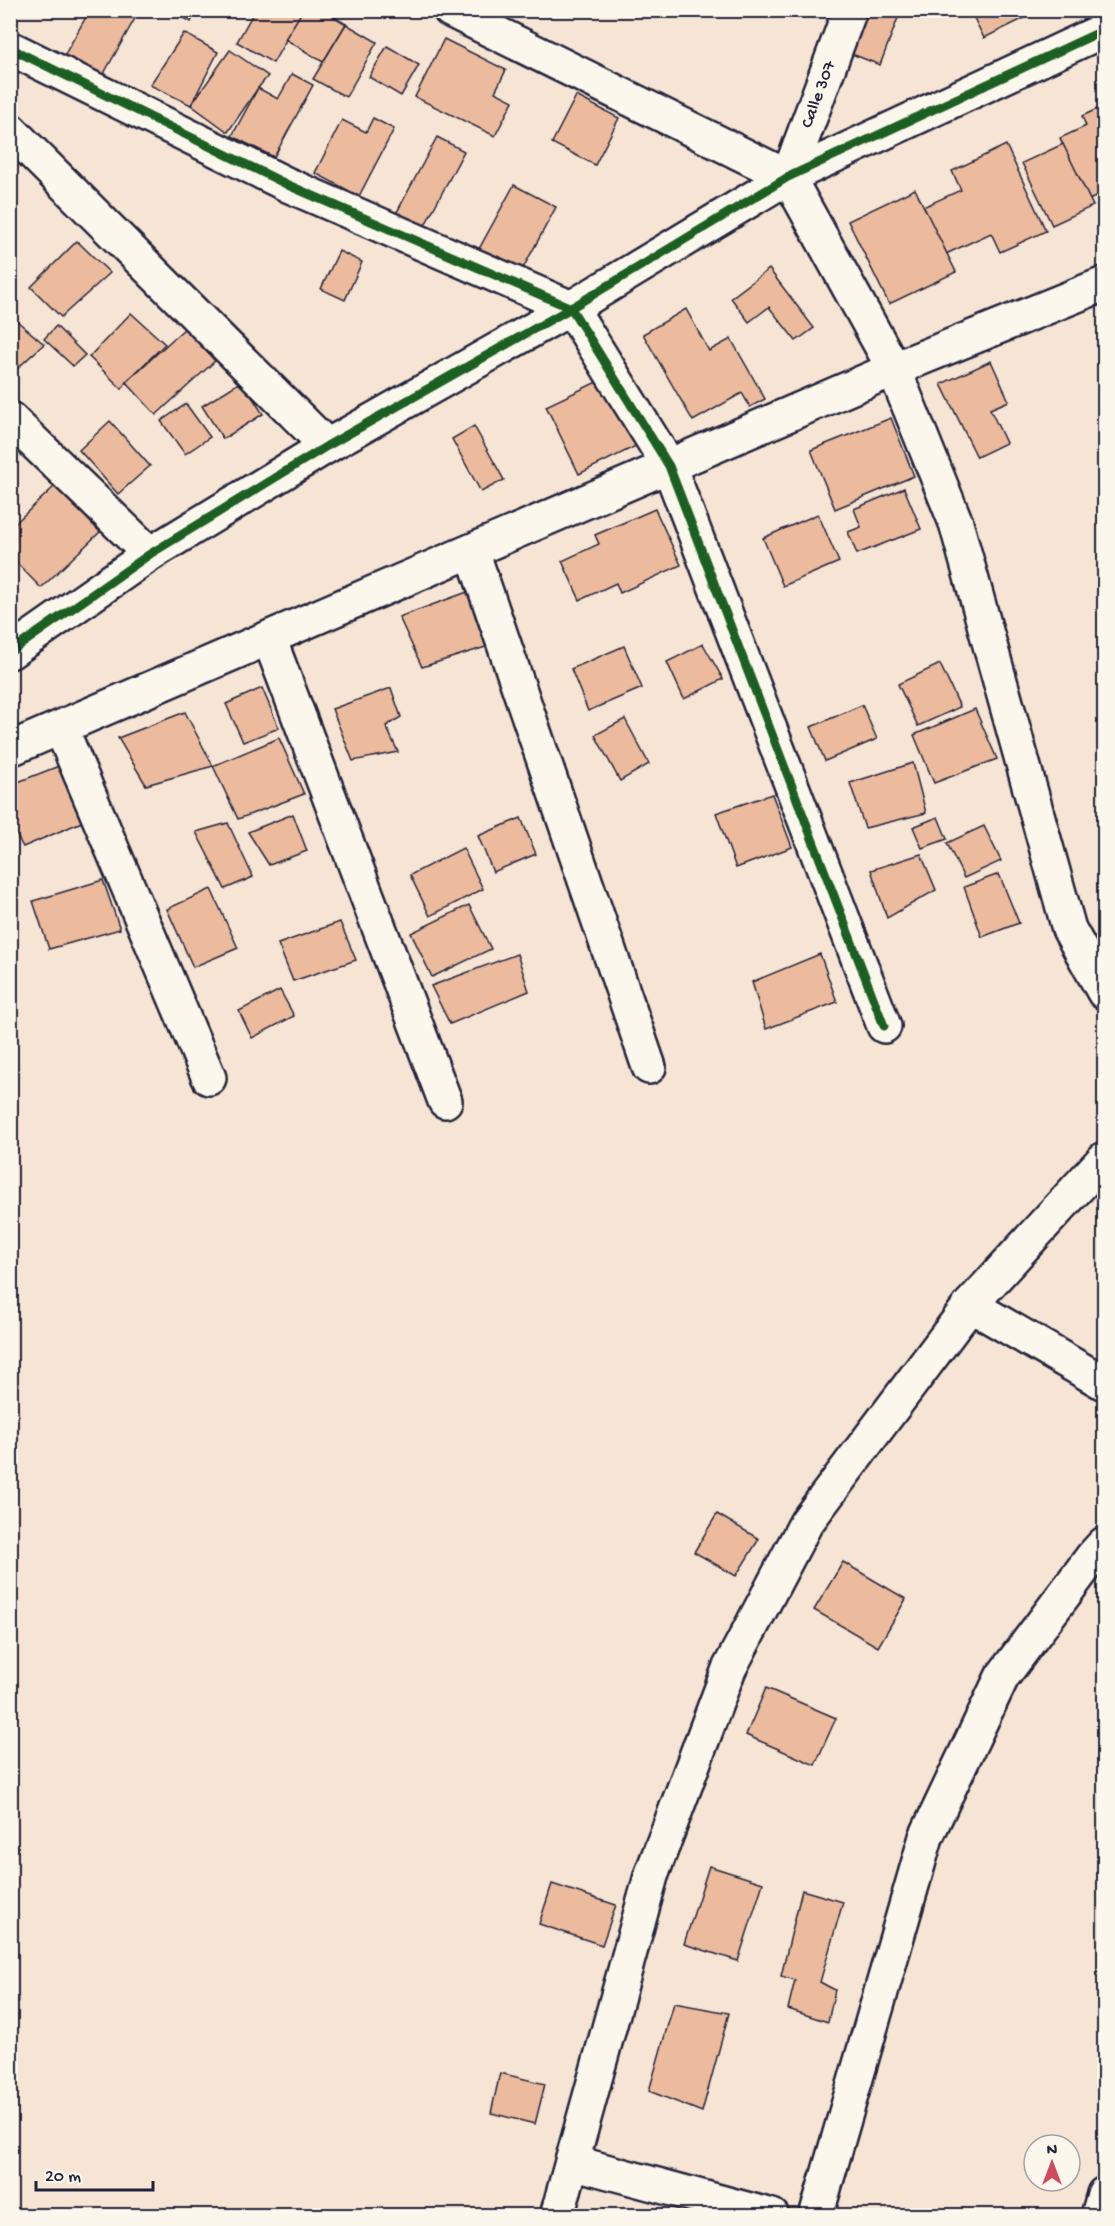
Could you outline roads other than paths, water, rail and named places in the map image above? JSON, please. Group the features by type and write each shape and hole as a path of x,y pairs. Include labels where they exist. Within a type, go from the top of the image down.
{"street":[{"path":"450,10 788,177 894,369 956,523 1069,929 1104,992"},
{"name":"Calle 307","path":"788,177 850,10"},
{"path":"10,652 150,554 327,446 571,308 788,177 1104,30"},
{"path":"10,48 288,185 571,308 669,466 884,1026"},
{"path":"10,130 327,446"},
{"path":"10,749 894,369 1104,284"},
{"path":"10,419 150,554"},
{"path":"472,550 649,1067"},
{"path":"269,638 445,1101"},
{"path":"61,728 209,1078"},
{"path":"557,2216 651,1876 729,1669 806,1523 970,1305 1104,1160"},
{"path":"970,1305 1104,1383"},
{"path":"816,2216 926,1837 1002,1677 1104,1544"},
{"path":"572,2162 772,2216"},
{"path":"1098,2216 1104,2194"}]}
